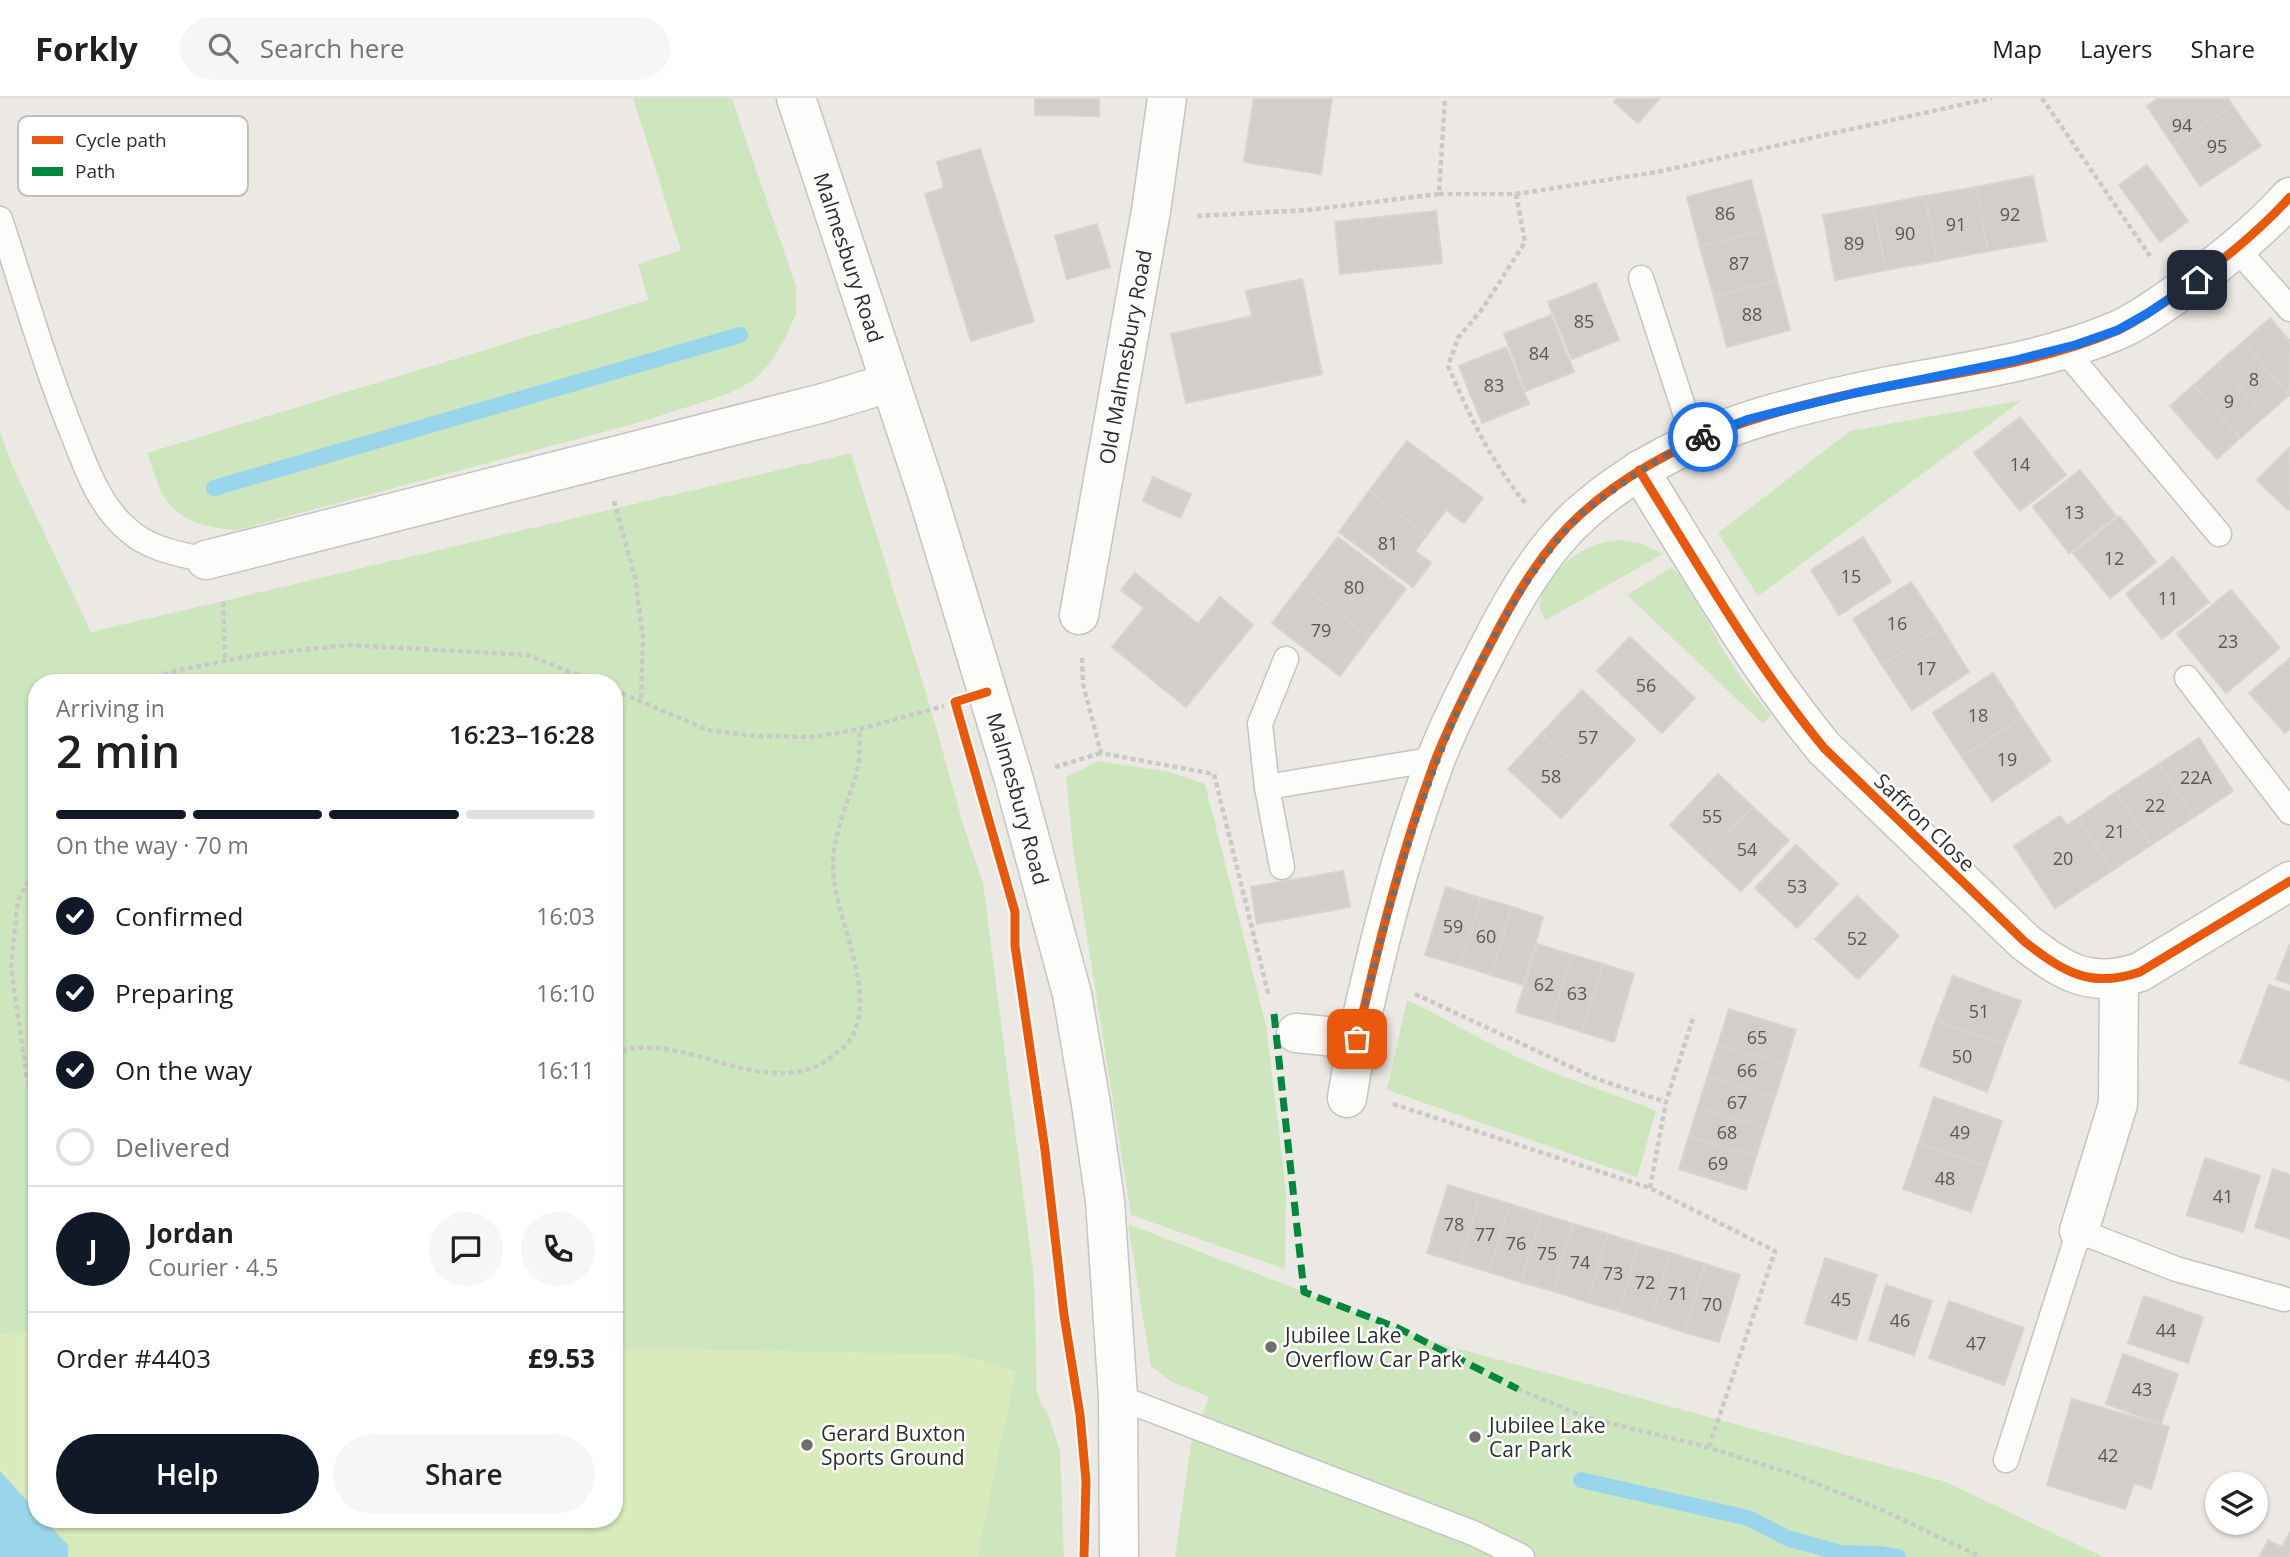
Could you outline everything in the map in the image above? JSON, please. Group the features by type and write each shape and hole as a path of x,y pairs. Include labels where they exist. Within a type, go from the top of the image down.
{"street":[{"name":"Malmesbury Road","path":"796,98 927,493 971,697 1059,942 1080,1040 1105,1201 1118,1397 1119,1557"},
{"name":"Old Malmesbury Road","path":"1079,615 1151,211 1167,98"},
{"path":"1347,1098 1357,1039 1389,905 1436,759 1468,685 1504,618 1527,579 1580,514 1639,470 1695,440 1749,419 1855,393 2012,361 2118,330 2148,313 2237,248 2290,197"},
{"path":"211,559 823,403 889,383"},
{"name":"Saffron Close","path":"1639,470 1762,667 1824,748 2025,943 2053,964 2085,978 2119,979 2140,972 2290,881"},
{"path":"2079,1231 2118,1104 2119,979"},
{"path":"1296,1033 1357,1039"}],"lane":[{"path":"0,219 58,400 106,507 128,531 166,552 211,559"},
{"path":"2237,248 2290,309"},
{"path":"1641,278 1695,440"},
{"path":"2063,348 2219,534"},
{"path":"1282,867 1267,787 1260,724 1286,659"},
{"path":"2187,678 2290,812"},
{"path":"1267,787 1436,759"},
{"path":"2006,1460 2079,1231 2175,1269 2284,1299"},
{"path":"1118,1397 1461,1528 1522,1557"}],"path":[{"path":"1439,194 1445,98"},
{"path":"1151,211 1191,216 1308,211 1439,194 1516,194 1657,172 1992,98"},
{"path":"2042,98 2162,273 2178,292"},
{"path":"1516,194 1525,242 1483,308 1458,338 1448,366 1470,416 1507,482 1558,540"},
{"path":"601,460 635,577 643,637 641,701"},
{"path":"211,559 221,578 225,660"},
{"path":"1079,615 1083,684 1101,753 1214,774 1274,1014 1296,1033"},
{"path":"166,674 254,655 348,645 528,655 575,674"},
{"path":"623,694 708,730 754,736 814,737 860,729 971,697"},
{"path":"623,1050 657,1046 758,1072 797,1073 821,1066 849,1041 859,1016 857,967 835,897 833,862 846,802 858,769 860,729"},
{"path":"28,882 18,900 11,967 28,1081"},
{"path":"1370,981 1411,993 1597,1079 1667,1102"},
{"path":"1650,1188 1667,1102 1695,1015"},
{"path":"1347,1098 1401,1105 1650,1188 1775,1251 1709,1447"},
{"path":"1518,1389 1586,1417 1709,1447 1793,1474 1870,1505 1982,1557"}],"green space":[{"path":"633,98 732,98 796,287 796,314 785,339 770,363 754,380 730,393 644,421 237,530 217,528 189,520 173,508 160,489 147,453 648,300 638,264 681,250"},
{"path":"2022,400 1758,596 1718,533 1850,431"},
{"path":"0,431 12,465 91,632 851,453 983,883 1034,1278 1037,1395 1050,1419 1060,1451 1064,1557 977,1557 1015,1371 961,1355 623,1348 623,674 28,674 28,1332 0,1334"},
{"path":"1619,540 1640,543 1663,554 1546,620 1540,601 1543,591 1556,572 1574,556 1587,549 1600,543"},
{"path":"1672,567 1681,577 1734,666 1771,715 1763,724 1627,595"},
{"path":"1099,761 1170,772 1205,784 1266,1025 1286,1190 1285,1269 1131,1215 1073,849 1066,777"},
{"path":"1407,1000 1516,1057 1656,1111 1637,1177 1387,1090"},
{"path":"1128,1224 1434,1342 1946,1482 2103,1557 1175,1557 1191,1444 1209,1397 1172,1382 1151,1366"},
{"name":"Gerard Buxton Sports Ground","path":"28,1332 28,1528 623,1528 623,1348 961,1355 1016,1371 977,1557 0,1557 0,1334"}],"water":[{"path":"0,1471 28,1502 28,1528 52,1528 68,1545 68,1557 0,1557"}],"building":[{"path":"1035,98 1099,98 1099,116 1035,115"},
{"path":"1254,98 1332,98 1321,174 1244,162"},
{"path":"1617,98 1660,98 1638,123 1614,102"},
{"path":"2158,98 2228,98 2233,106 2173,145 2147,106"},
{"path":"2233,106 2261,146 2200,186 2173,145"},
{"path":"980,149 1034,321 971,341 925,194 944,188 937,162"},
{"path":"2147,165 2188,221 2160,242 2119,185"},
{"path":"2033,176 2046,241 1988,251 1976,187"},
{"path":"1751,180 1764,230 1700,247 1687,197"},
{"path":"1976,187 1988,251 1937,261 1925,196"},
{"path":"1925,196 1937,261 1886,270 1873,206"},
{"path":"1873,206 1886,270 1835,280 1823,215"},
{"path":"1436,211 1442,263 1340,274 1335,222"},
{"path":"1097,224 1110,267 1067,279 1055,236"},
{"path":"1764,230 1777,280 1714,297 1700,247"},
{"path":"1302,279 1322,374 1186,403 1171,334 1252,316 1246,291"},
{"path":"1777,280 1790,330 1727,347 1714,297"},
{"path":"1596,283 1619,340 1572,359 1548,302"},
{"path":"1551,315 1574,372 1526,391 1504,334"},
{"path":"2270,318 2290,341 2289,395 2243,342"},
{"path":"2243,342 2289,395 2265,416 2218,363"},
{"path":"1506,347 1529,404 1482,423 1459,366"},
{"path":"2218,363 2265,416 2240,438 2194,385"},
{"path":"2194,385 2240,438 2217,459 2170,406"},
{"path":"2020,417 2066,475 2020,511 1974,453"},
{"path":"1407,441 1483,498 1464,523 1446,510 1427,535 1369,491"},
{"path":"2289,448 2290,508 2288,510 2257,480"},
{"path":"2080,470 2116,516 2069,553 2033,507"},
{"path":"1153,477 1191,494 1180,518 1143,501"},
{"path":"1369,491 1427,535 1415,551 1431,563 1413,587 1339,532"},
{"path":"2120,516 2156,562 2110,598 2073,553"},
{"path":"1338,537 1406,589 1369,637 1301,585"},
{"path":"1863,537 1891,582 1839,615 1811,570"},
{"path":"2173,557 2209,602 2162,639 2126,594"},
{"path":"1135,573 1198,624 1220,597 1253,625 1186,707 1112,647 1144,608 1121,590"},
{"path":"1911,582 1941,627 1882,665 1853,619"},
{"path":"1301,585 1369,637 1340,676 1272,623"},
{"path":"2231,590 2280,648 2226,693 2177,634"},
{"path":"1941,627 1969,672 1912,710 1882,665"},
{"path":"1630,637 1695,698 1662,733 1597,671"},
{"path":"2290,658 2290,729 2285,733 2249,693"},
{"path":"1993,673 2022,717 1962,757 1933,713"},
{"path":"1582,690 1635,740 1594,783 1542,733"},
{"path":"2022,717 2051,761 1992,801 1962,757"},
{"path":"1542,733 1594,783 1561,818 1508,769"},
{"path":"2199,738 2233,791 2194,817 2159,764"},
{"path":"2159,764 2194,817 2151,845 2116,792"},
{"path":"1718,774 1753,807 1705,858 1670,825"},
{"path":"2116,792 2151,845 2113,870 2078,818"},
{"path":"1753,807 1789,840 1741,891 1705,858"},
{"path":"2060,816 2067,825 2078,818 2113,870 2055,908 2014,846"},
{"path":"1796,845 1838,884 1797,928 1755,888"},
{"path":"1343,871 1350,907 1257,924 1251,887"},
{"path":"1446,887 1481,898 1460,965 1425,955"},
{"path":"1857,896 1899,936 1858,979 1815,939"},
{"path":"1481,898 1512,907 1491,975 1460,965"},
{"path":"1512,907 1543,917 1523,985 1491,975"},
{"path":"1537,944 1572,955 1551,1022 1516,1012"},
{"path":"2290,944 2290,984 2276,979"},
{"path":"1572,955 1603,964 1582,1032 1551,1022"},
{"path":"1603,964 1634,974 1614,1042 1582,1032"},
{"path":"1953,976 2021,1001 2004,1045 1936,1020"},
{"path":"2269,985 2290,992 2290,1081 2240,1063"},
{"path":"1729,1009 1796,1030 1785,1065 1718,1044"},
{"path":"1936,1020 2004,1045 1987,1092 1920,1066"},
{"path":"1718,1044 1785,1065 1775,1097 1708,1075"},
{"path":"1708,1075 1775,1097 1765,1128 1698,1107"},
{"path":"1934,1097 2002,1121 1987,1166 1919,1143"},
{"path":"1698,1107 1765,1128 1756,1157 1689,1136"},
{"path":"1689,1136 1756,1157 1746,1190 1679,1169"},
{"path":"1919,1143 1987,1166 1971,1212 1903,1189"},
{"path":"2205,1158 2260,1176 2243,1232 2187,1215"},
{"path":"2273,1169 2290,1175 2290,1239 2255,1227"},
{"path":"1448,1185 1480,1195 1460,1263 1427,1253"},
{"path":"1480,1195 1510,1204 1489,1272 1460,1263"},
{"path":"1510,1204 1542,1214 1521,1282 1489,1272"},
{"path":"1542,1214 1573,1224 1553,1291 1521,1282"},
{"path":"1573,1224 1608,1234 1587,1302 1553,1291"},
{"path":"1608,1234 1639,1244 1619,1311 1587,1302"},
{"path":"1639,1244 1671,1253 1650,1321 1619,1311"},
{"path":"1671,1253 1705,1264 1684,1332 1650,1321"},
{"path":"1825,1258 1877,1275 1856,1340 1805,1323"},
{"path":"1705,1264 1740,1275 1719,1342 1684,1332"},
{"path":"1886,1285 1932,1301 1914,1355 1869,1340"},
{"path":"2144,1296 2203,1317 2188,1363 2128,1343"},
{"path":"1949,1301 2024,1328 2004,1385 1929,1358"},
{"path":"2123,1354 2178,1374 2161,1424 2106,1404"},
{"path":"2072,1399 2169,1427 2151,1489 2134,1483 2125,1509 2047,1485"},
{"path":"2290,1532 2290,1557 2259,1557 2268,1540 2282,1547"}],"waterway":[{"path":"214,488 740,335"},
{"path":"1581,1480 1748,1518 1787,1538 1840,1553 1898,1557"}],"marked path":[{"path":"1274,1014 1304,1292 1398,1328 1518,1389"}],"cycle path":[{"path":"1357,1039 1401,864 1441,746 1476,672 1520,591 1554,542 1581,514 1650,464 1726,429 1806,404 2033,358 2116,331 2146,314 2205,273 2249,237 2290,197"},
{"path":"1639,470 1773,682 1824,748 2025,942 2052,962 2078,975 2092,978 2106,979 2140,972 2290,881"},
{"path":"987,692 955,702 1015,912 1015,946 1045,1150 1064,1315 1080,1415 1086,1481 1084,1557"}],"way so far":[{"path":"1357,1039 1389,905 1436,759 1468,685 1504,618 1527,579 1580,514 1639,470 1703,437"}],"place":[{"name":"Jubilee Lake Overflow Car Park","path":"1271,1347"},
{"name":"Jubilee Lake Car Park","path":"1475,1437"},
{"name":"Gerard Buxton Sports Ground","path":"807,1445"}],"route":[{"path":"1703,437 1749,419 1789,409 2075,345 2118,330 2197,280"}]}
